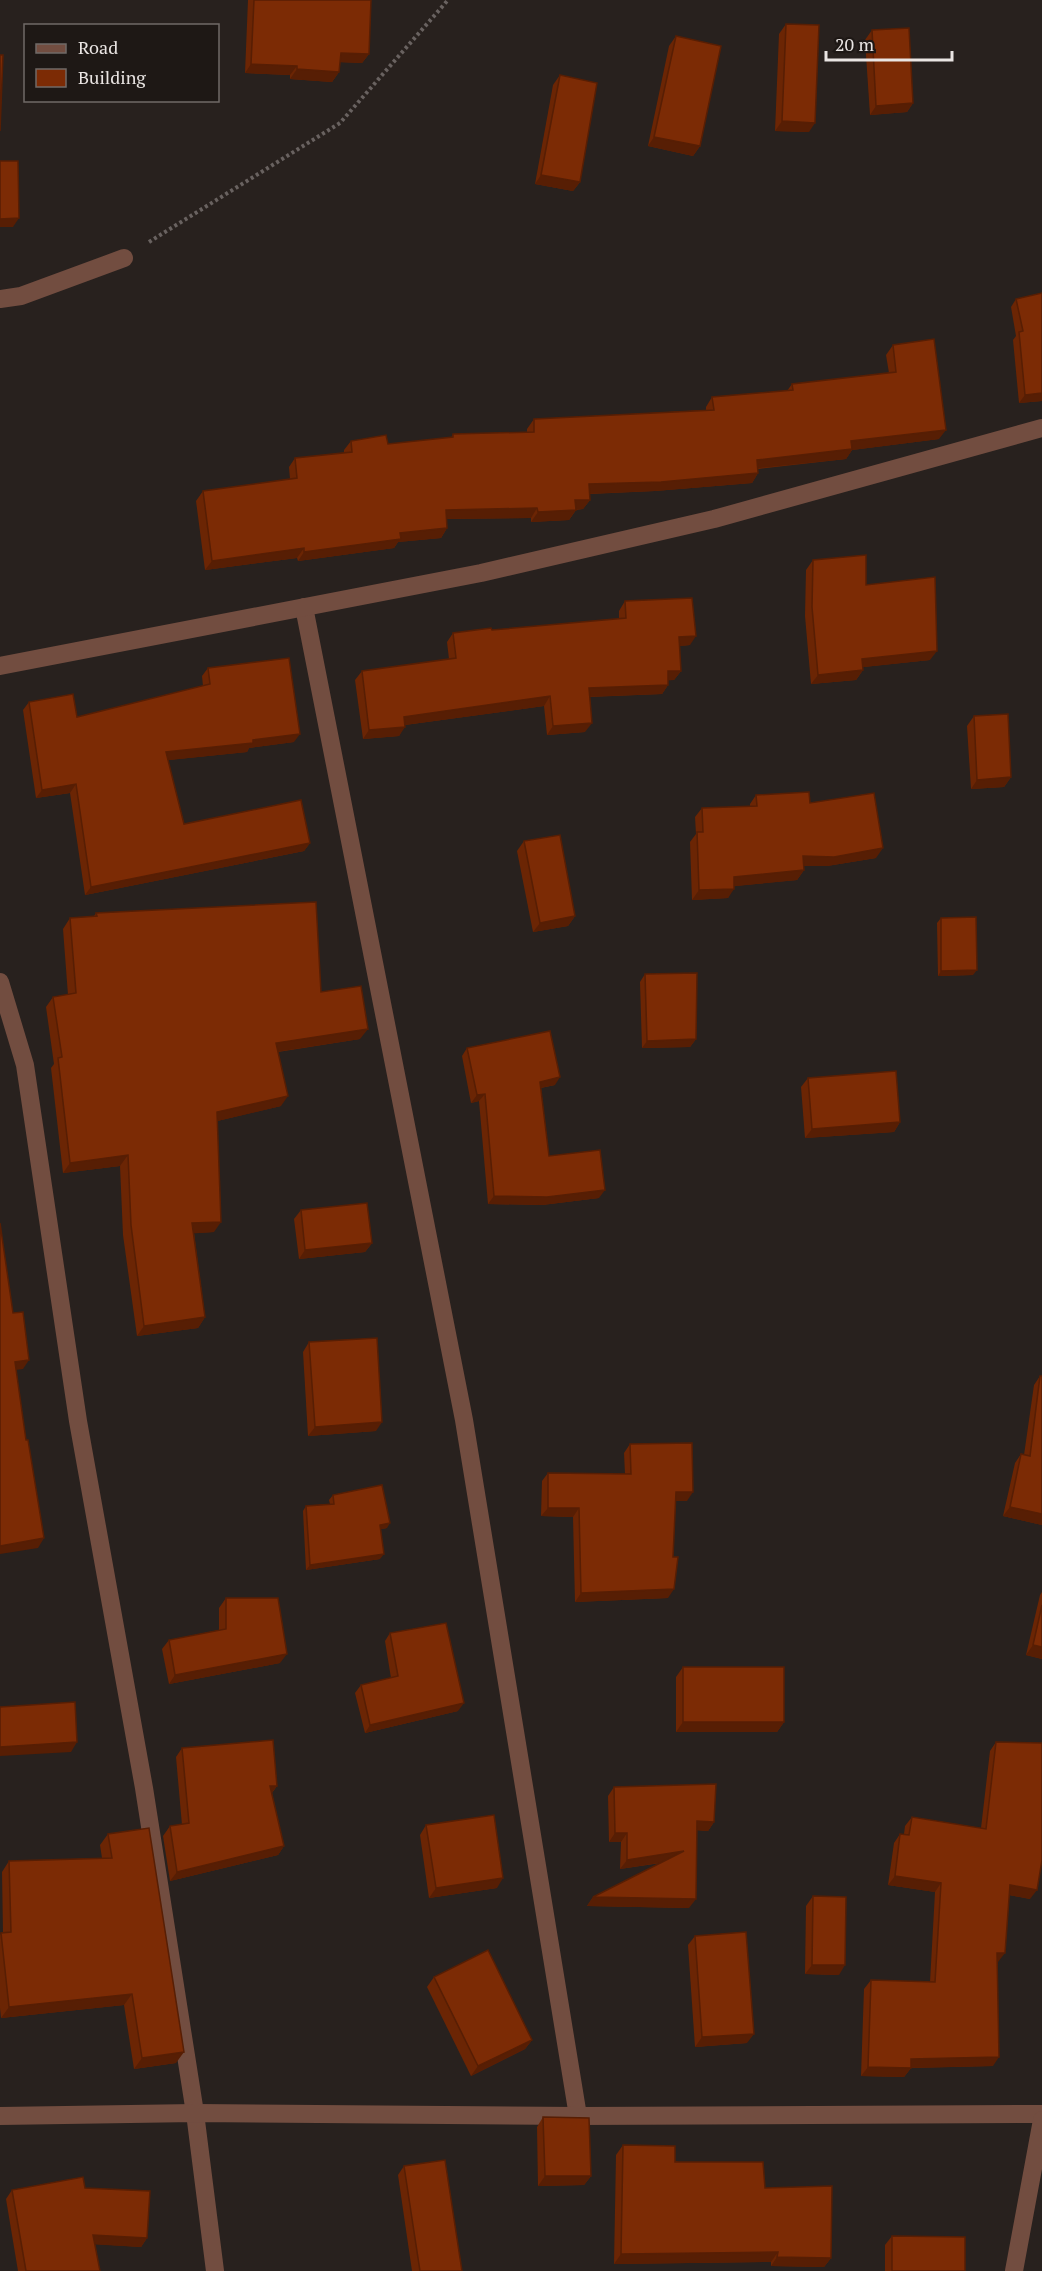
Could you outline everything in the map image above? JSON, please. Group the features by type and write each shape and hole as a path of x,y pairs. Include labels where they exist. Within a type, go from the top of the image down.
{"street":[{"path":"0,299 21,296 124,258"},
{"path":"0,666 481,573 714,519 1042,428"},
{"path":"304,607 464,1420 578,2116"},
{"path":"0,982 25,1065 78,1421 144,1788 195,2113 216,2271"},
{"path":"0,2116 195,2113 578,2116 1042,2114"},
{"path":"1014,2271 1042,2120"}],"path":[{"path":"124,258 340,123 448,0"}],"building":[{"path":"254,0 371,0 369,54 341,53 339,72 297,69 297,66 251,64"},
{"path":"786,24 819,25 815,123 782,121"},
{"path":"909,28 913,103 876,106 872,30"},
{"path":"676,36 721,46 700,146 654,137"},
{"path":"0,55 3,55 0,131"},
{"path":"560,75 597,83 580,182 541,175"},
{"path":"0,161 18,161 19,218 0,219"},
{"path":"1042,293 1042,393 1025,395 1019,332 1023,331 1016,299"},
{"path":"934,339 946,430 851,441 852,449 757,460 758,473 661,482 589,484 590,500 575,500 576,510 538,512 537,508 446,510 447,528 400,533 401,539 304,552 304,548 212,561 203,491 297,478 295,458 352,452 351,441 386,435 388,444 453,437 453,434 534,432 534,419 714,410 712,397 793,390 792,384 896,372 893,345"},
{"path":"866,555 866,585 935,577 937,651 862,659 863,670 818,675 812,607 813,560"},
{"path":"692,598 696,636 679,637 681,671 668,671 668,685 589,688 592,723 553,726 550,696 404,717 405,727 369,730 362,671 456,658 453,633 626,618 625,601"},
{"path":"289,658 300,734 253,740 253,743 166,752 184,824 301,800 310,843 91,887 76,784 42,790 29,702 73,694 77,717 210,684 208,668"},
{"path":"1008,714 1011,777 977,780 974,716"},
{"path":"809,792 810,803 874,793 883,848 834,857 803,856 804,870 734,877 734,889 699,890 697,832 703,832 702,808 757,806 756,795"},
{"path":"560,835 575,916 540,923 524,841"},
{"path":"316,902 321,992 361,986 368,1029 276,1043 288,1096 217,1112 221,1222 192,1223 205,1317 144,1326 131,1225 128,1155 70,1163 58,1058 62,1057 53,997 76,993 70,918 97,916 96,913"},
{"path":"976,917 977,970 941,971 941,918"},
{"path":"697,973 696,1039 647,1041 645,974"},
{"path":"550,1031 560,1077 540,1082 549,1156 600,1150 605,1190 547,1197 494,1196 485,1094 477,1095 467,1048"},
{"path":"896,1071 900,1122 812,1129 808,1078"},
{"path":"367,1203 372,1243 305,1250 301,1210"},
{"path":"0,1223 13,1313 23,1312 29,1360 15,1362 26,1440 28,1440 44,1538 0,1546"},
{"path":"377,1338 382,1422 315,1427 309,1342"},
{"path":"1040,1376 1042,1376 1042,1514 1010,1507 1021,1454 1030,1456"},
{"path":"692,1443 693,1492 676,1492 673,1557 678,1557 674,1589 581,1593 579,1508 548,1508 548,1473 631,1474 630,1444"},
{"path":"382,1485 390,1523 380,1525 384,1554 310,1565 306,1506 334,1504 333,1495"},
{"path":"226,1598 278,1598 287,1654 175,1675 169,1640 226,1629"},
{"path":"1042,1605 1042,1647 1033,1645"},
{"path":"446,1623 464,1703 370,1725 361,1685 398,1676 390,1633"},
{"path":"683,1667 784,1667 784,1722 683,1722"},
{"path":"75,1702 77,1742 0,1747 0,1707"},
{"path":"273,1740 277,1786 270,1786 284,1846 177,1872 170,1826 189,1823 182,1748"},
{"path":"996,1742 1042,1743 1042,1860 1037,1890 1010,1885 1005,1953 997,1953 999,2057 911,2059 911,2068 868,2067 871,1980 935,1982 941,1883 895,1876 900,1834 909,1835 912,1817 986,1829"},
{"path":"716,1784 714,1822 697,1821 696,1899 593,1897 684,1851 627,1860 627,1833 615,1833 614,1787"},
{"path":"494,1815 503,1878 436,1888 426,1825"},
{"path":"149,1828 184,2052 142,2058 132,1994 9,2007 1,1933 11,1932 9,1861 112,1858 108,1834"},
{"path":"813,1896 846,1897 845,1965 812,1965"},
{"path":"746,1932 754,2034 702,2037 695,1936"},
{"path":"488,1950 532,2040 478,2066 434,1977"},
{"path":"543,2117 589,2118 591,2176 545,2176"},
{"path":"623,2145 675,2146 675,2162 763,2162 765,2188 832,2186 831,2258 777,2257 778,2252 621,2254"},
{"path":"445,2160 462,2271 420,2271 404,2166"},
{"path":"83,2177 85,2188 150,2191 147,2238 93,2235 100,2271 26,2271 12,2190"},
{"path":"892,2236 965,2237 965,2271 892,2271"}]}
